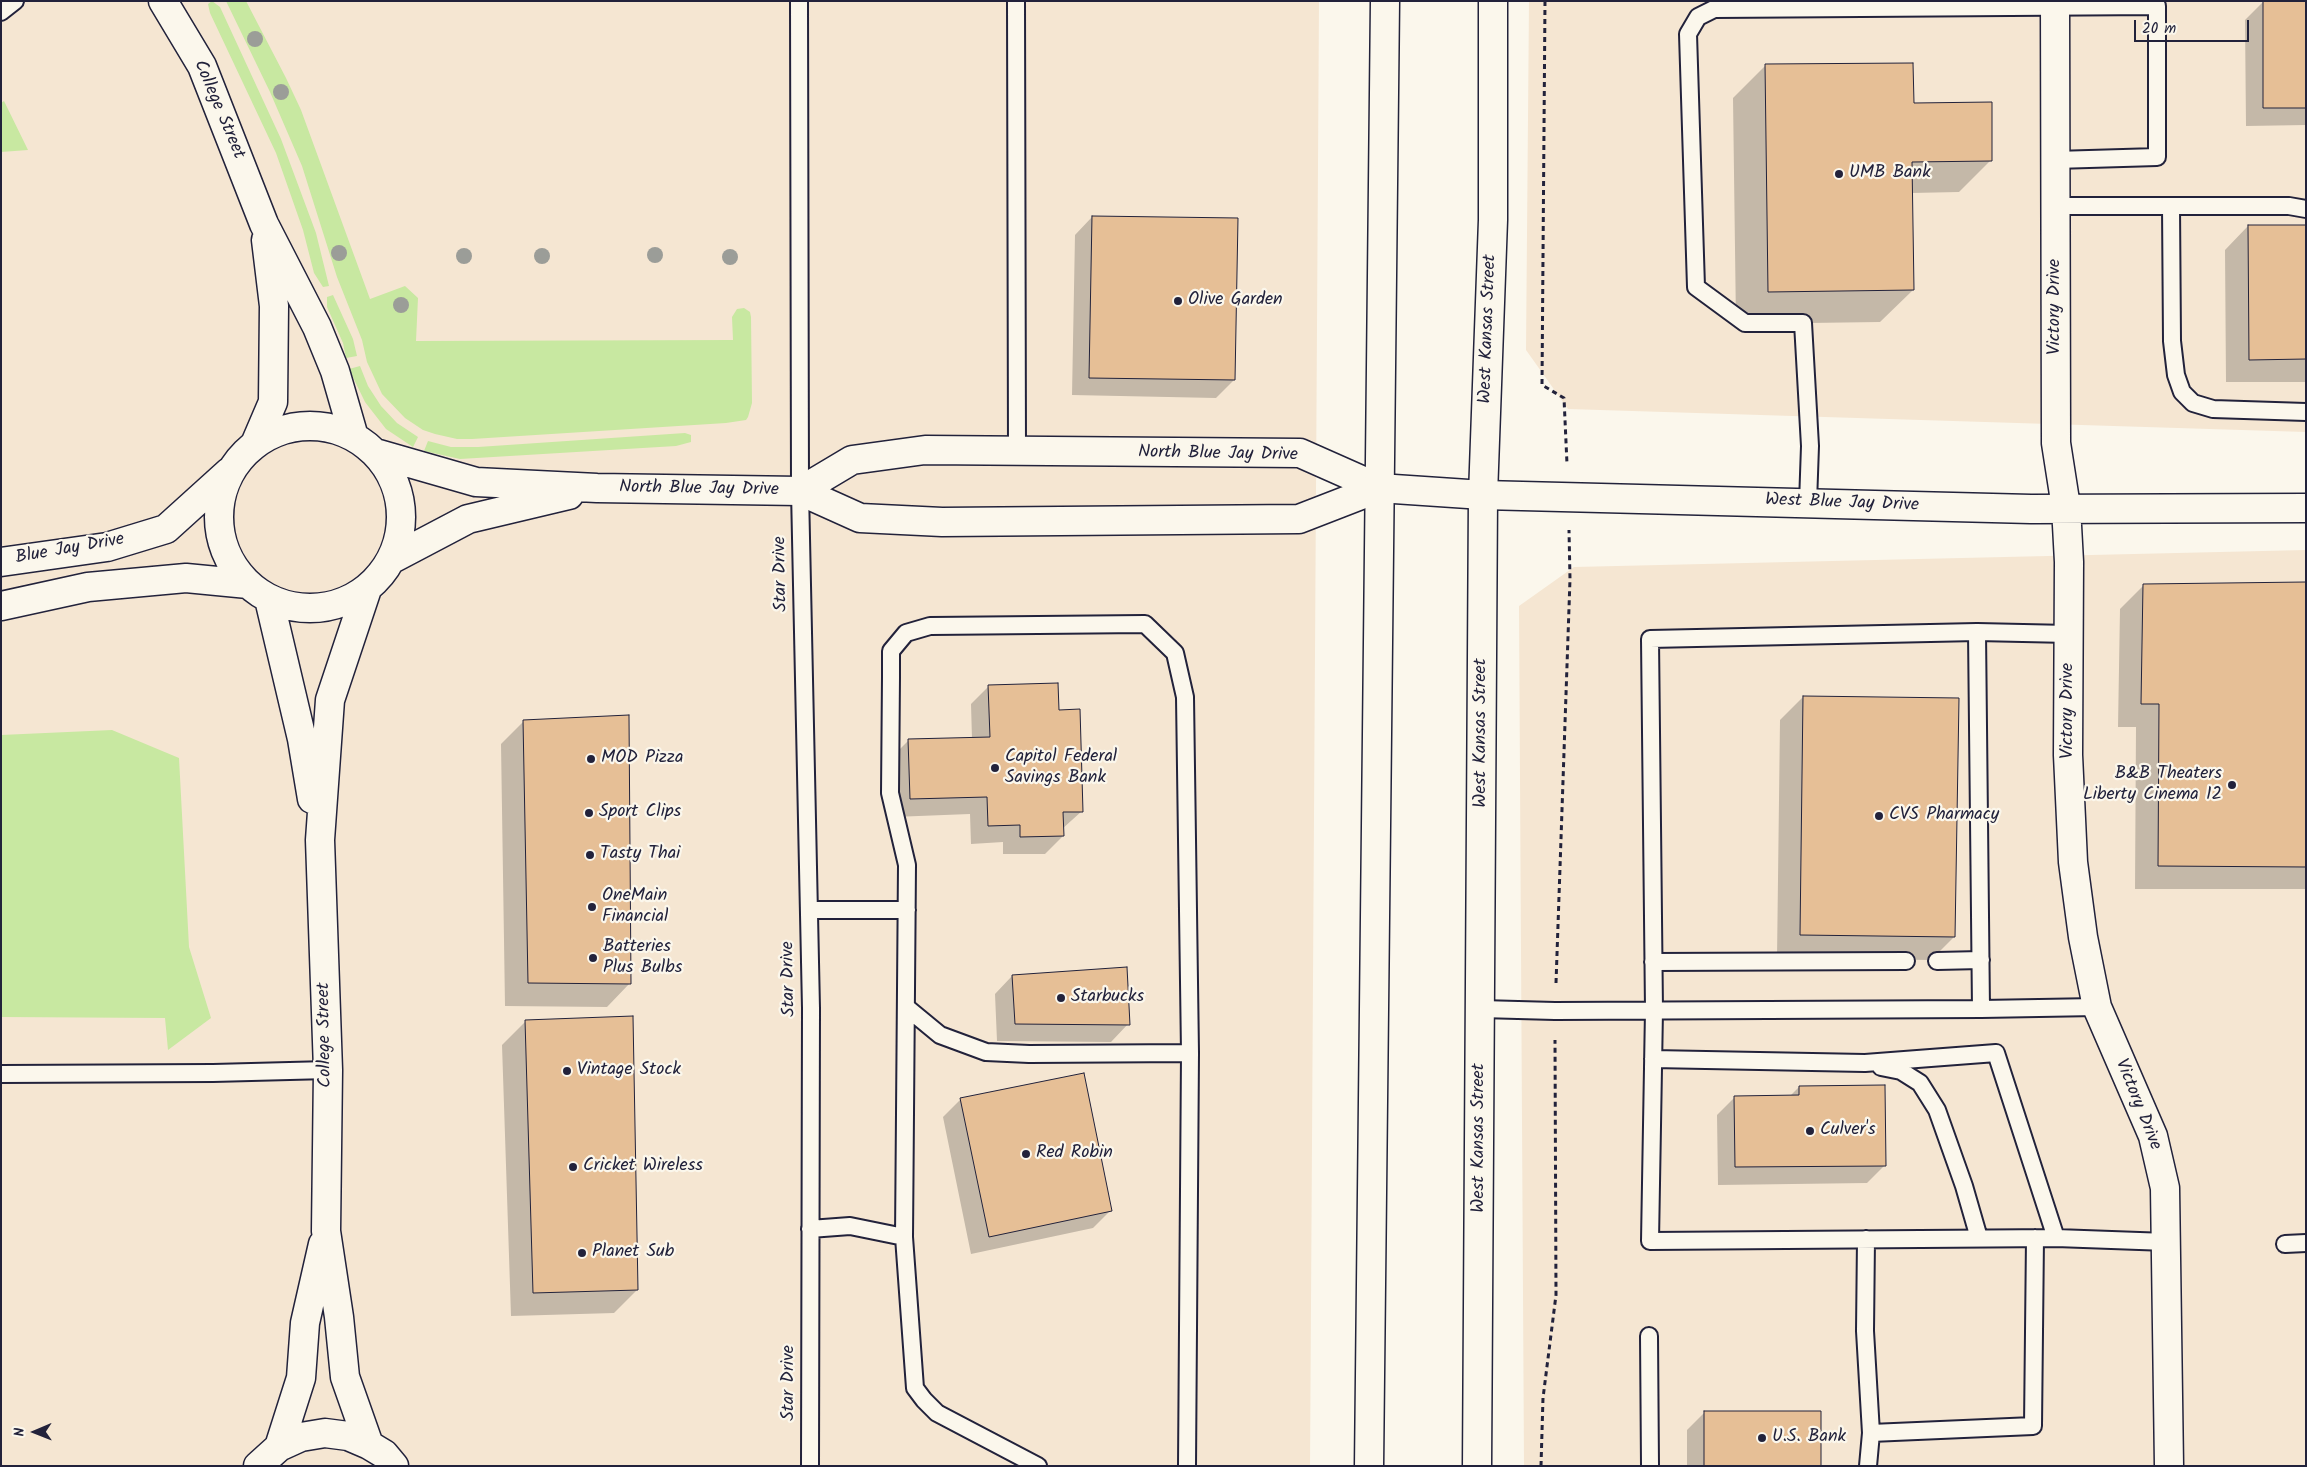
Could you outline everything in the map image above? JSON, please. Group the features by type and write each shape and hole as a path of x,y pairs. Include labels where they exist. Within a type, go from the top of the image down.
{"main road":[{"name":"College Street","path":"163,1 202,66 264,224 317,327 365,445"},
{"path":"1369,1466 1385,1"},
{"name":"West Kansas Street","path":"1478,1466 1483,495 1493,220 1494,1"},
{"name":"Victory Drive","path":"2055,4 2056,443 2066,508 2069,562 2068,755 2072,862 2083,937 2097,1007 2153,1136 2165,1188 2169,1466"},
{"name":"College Street","path":"255,444 273,402 274,306 264,224"},
{"name":"North Blue Jay Drive","path":"255,444 278,431 304,426 330,428 365,445 476,482 597,488 800,491 860,518 942,522 1299,519 1379,488"},
{"path":"255,444 243,455 234,468 221,497 219,528 229,558 258,591"},
{"path":"1,606 88,587 186,578 258,591 294,607 320,608 344,602 367,589 392,559 400,532 400,503 392,476 365,445"},
{"name":"North Blue Jay Drive","path":"800,491 852,460 925,450 1300,453 1379,488"},
{"name":"Blue Jay Drive","path":"1,562 107,547 166,529 234,468"},
{"name":"North Blue Jay Drive","path":"392,559 468,519 597,488"},
{"name":"West Blue Jay Drive","path":"1379,488 1483,495 2031,509 2306,508"},
{"name":"College Street","path":"367,589 330,700 320,840 328,1070 326,1230 339,1317 345,1377 369,1445"},
{"name":"College Street","path":"258,591 302,739 320,840"},
{"name":"College Street","path":"279,1447 301,1378 305,1323 326,1230"},
{"path":"258,1466 279,1447 301,1437 324,1433 348,1436 369,1445 384,1454 394,1466"}],"lane":[{"path":"1,12 15,1"},
{"name":"Star Drive","path":"799,1 800,491 811,1008 810,1466"},
{"path":"1016,1 1017,451"},
{"path":"1808,502 1810,446 1803,323 1745,323 1696,287 1688,34 1698,17 1714,9 2055,4 2157,6 2157,157 2055,160"},
{"path":"2055,206 2289,206 2306,209"},
{"path":"2171,206 2172,341 2176,376 2182,392 2193,403 2213,409 2306,412"},
{"path":"1038,1466 937,1412 915,1388 904,1237 907,865 890,793 891,651 906,633 930,626 1145,624 1175,653 1185,697 1190,1053 1188,1466"},
{"path":"1977,632 1981,1010"},
{"path":"2069,634 1977,632 1650,639 1654,1010 1650,1241 2056,1238 2167,1242"},
{"path":"809,910 907,910"},
{"path":"1937,961 1981,960"},
{"path":"1653,962 1906,961"},
{"path":"906,1007 940,1035 986,1052 1029,1054 1190,1053"},
{"path":"1481,1009 1981,1010 2097,1007"},
{"path":"1653,1059 1865,1063 1996,1053 2056,1238"},
{"path":"1865,1063 1901,1071 1920,1083 1937,1110 1964,1186 1979,1238"},
{"path":"1,1074 213,1073 328,1070"},
{"path":"810,1229 850,1226 904,1237"},
{"path":"1871,1433 2033,1426 2035,1238"},
{"path":"1866,1239 1865,1331 1871,1433 1868,1466"},
{"path":"2285,1244 2306,1243"},
{"path":"1649,1336 1650,1466"}],"path":[{"path":"1545,1 1542,385 1564,398 1566,428"}],"shaded area":[{"path":"1,1 1319,1 1310,1466 1,1466"},
{"path":"1529,1 2306,1 2306,432 1568,409 1526,350"},
{"path":"2306,550 2306,1466 1524,1466 1519,606 1574,567"}],"green space":[{"path":"212,1 220,7 281,139 316,233 329,286 323,287 314,273 303,230 276,153 210,13 208,4"},
{"path":"226,1 246,1 286,78 301,110 370,299 405,286 418,298 416,341 733,340 732,317 737,309 744,308 750,312 751,317 752,403 746,420 726,423 457,439 423,430 405,418 382,394 367,362 362,340 337,277 302,166 270,92"},
{"path":"4,101 28,150 1,152 1,103"},
{"path":"333,295 353,339 357,356 346,358 343,343 327,307 327,297"},
{"path":"360,366 368,386 381,406 397,423 418,437 413,447 386,429 365,402 349,369"},
{"path":"685,433 691,435 691,442 676,446 460,459 424,451 428,441 451,447 478,447"},
{"path":"112,730 179,758 189,947 211,1018 168,1050 165,1018 1,1017 1,735"}],"building":[{"path":"2263,1 2306,1 2306,108 2263,108"},
{"path":"1913,63 1914,103 1992,102 1992,161 1912,162 1914,290 1768,292 1765,64"},
{"path":"1092,216 1238,218 1235,380 1089,378"},
{"path":"2248,225 2306,225 2306,359 2249,360"},
{"name":"B&B Theaters Liberty Cinema 12","path":"2306,582 2306,867 2158,866 2159,704 2141,704 2143,584"},
{"name":"Capitol Federal Savings Bank","path":"1058,683 1059,710 1080,709 1083,812 1063,812 1064,836 1020,837 1020,825 988,826 987,797 910,799 908,739 990,737 988,685"},
{"name":"CVS Pharmacy","path":"1803,696 1959,698 1955,937 1800,935"},
{"path":"629,715 631,984 528,983 523,720"},
{"path":"1127,967 1130,1025 1015,1024 1012,975"},
{"path":"633,1016 638,1290 533,1293 525,1020"},
{"path":"1084,1073 1112,1211 989,1237 960,1098"},
{"name":"Culver's","path":"1885,1085 1886,1166 1735,1167 1734,1096 1799,1095 1799,1086"},
{"name":"U.S. Bank","path":"1704,1411 1821,1411 1821,1466 1704,1466"}],"place":[{"name":"UMB Bank","path":"1839,174"},
{"name":"Olive Garden","path":"1178,301"},
{"name":"MOD Pizza","path":"591,759"},
{"name":"Capitol Federal Savings Bank","path":"995,768"},
{"name":"B&B Theaters Liberty Cinema 12","path":"2232,785"},
{"name":"Sport Clips","path":"589,813"},
{"name":"CVS Pharmacy","path":"1879,816"},
{"name":"Tasty Thai","path":"590,855"},
{"name":"OneMain Financial","path":"592,907"},
{"name":"Batteries Plus Bulbs","path":"593,958"},
{"name":"Starbucks","path":"1061,998"},
{"name":"Vintage Stock","path":"567,1071"},
{"name":"Culver's","path":"1810,1131"},
{"name":"Red Robin","path":"1026,1154"},
{"name":"Cricket Wireless","path":"573,1167"},
{"name":"Planet Sub","path":"582,1253"},
{"name":"U.S. Bank","path":"1762,1438"}]}
